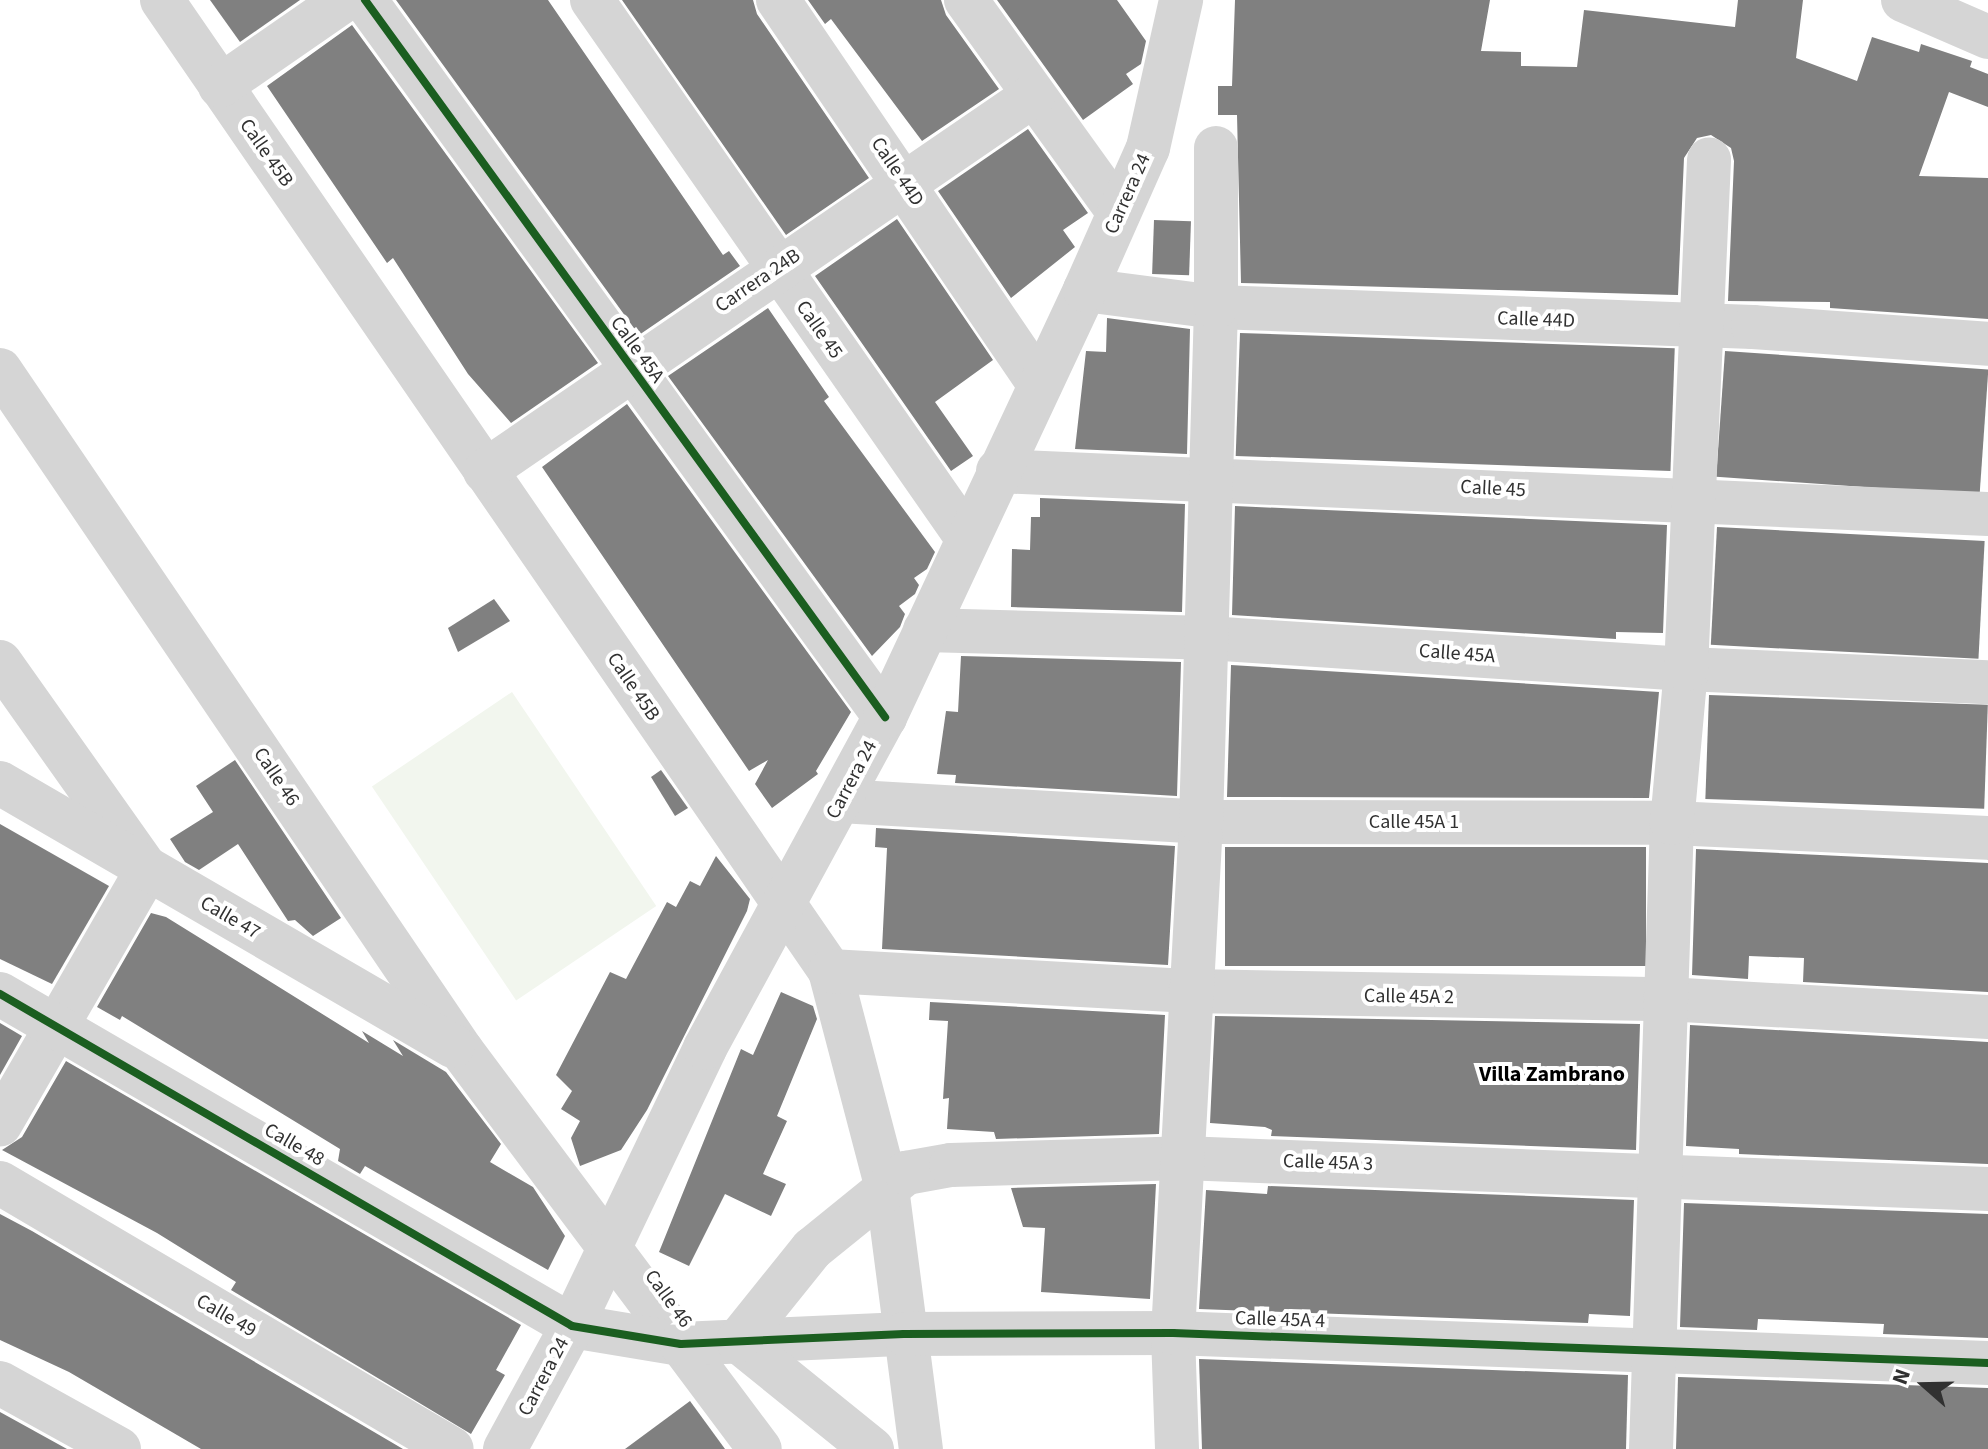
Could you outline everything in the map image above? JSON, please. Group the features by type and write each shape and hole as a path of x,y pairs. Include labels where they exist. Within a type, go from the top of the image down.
{"street":[{"name":"Calle 45B","path":"162,0 830,971 887,1188 921,1449"},
{"path":"220,86 344,0"},
{"name":"Calle 45A","path":"365,0 885,717"},
{"name":"Calle 45","path":"592,0 776,269 967,538"},
{"name":"Calle 44D","path":"778,0 1040,385"},
{"path":"966,0 1119,213"},
{"path":"1903,0 1988,37"},
{"name":"Carrera 24","path":"505,1449 572,1326 705,1048 885,717 1085,290 1148,148 1177,3"},
{"name":"Carrera 24B","path":"485,471 1034,95"},
{"path":"1177,1449 1173,1333 1201,822 1216,307 1216,148"},
{"path":"1651,1449 1672,823 1686,669 1709,160"},
{"name":"Calle 44D","path":"1085,290 1216,307 1701,327 1988,344"},
{"name":"Calle 46","path":"0,370 462,1051 760,1449"},
{"name":"Calle 45","path":"998,471 1211,476 1988,514"},
{"name":"Calle 45A","path":"925,630 1207,638 1686,669 1988,682"},
{"path":"0,662 147,870 0,1125"},
{"name":"Calle 47","path":"0,783 462,1051"},
{"name":"Calle 45A 1","path":"840,801 1201,822 1672,823 1988,838"},
{"name":"Calle 45A 2","path":"830,971 1190,991 1665,999 1988,1017"},
{"name":"Calle 48","path":"0,994 572,1326"},
{"name":"Calle 45A 3","path":"738,1341 812,1249 906,1173 951,1165 1183,1158 1988,1189"},
{"name":"Calle 49","path":"0,1183 452,1449"},
{"name":"Calle 45A 4","path":"572,1326 681,1344 904,1334 1173,1333 1655,1348 1988,1363"},
{"path":"738,1341 872,1449"},
{"path":"0,1383 119,1449"}],"shaded area":[{"path":"512,692 656,906 516,1000 372,787"}],"building":[{"path":"210,0 300,0 240,42"},
{"path":"396,0 548,0 723,255 729,251 740,266 639,335"},
{"path":"622,0 753,0 757,14 869,178 786,235"},
{"path":"808,0 941,0 946,15 999,89 922,141 831,19 825,24"},
{"path":"997,0 1117,0 1146,41 1141,64 1126,74 1133,84 1083,120"},
{"path":"1235,0 1490,0 1481,51 1521,52 1521,66 1577,67 1584,10 1735,27 1738,0 1803,0 1796,58 1857,81 1872,37 1919,52 1921,44 1972,61 1970,67 1988,74 1988,107 1949,92 1919,176 1988,178 1988,319 1830,308 1830,302 1728,301 1734,161 1731,148 1711,135 1697,138 1684,158 1678,295 1241,283 1237,115 1218,115 1218,86 1232,86"},
{"path":"352,25 598,363 511,423 468,374 393,258 387,263 267,86"},
{"path":"1028,129 1088,213 1063,230 1075,247 1011,298 938,191"},
{"path":"897,219 993,360 935,402 973,456 951,471 815,276"},
{"path":"1154,220 1191,221 1189,275 1152,274"},
{"path":"768,308 829,397 824,401 935,552 927,569 914,578 919,585 915,594 899,606 905,614 900,627 872,656 668,376"},
{"path":"1107,318 1190,329 1187,454 1075,449 1086,351 1106,352"},
{"path":"1240,333 1675,348 1670,471 1236,456"},
{"path":"1725,351 1988,369 1980,495 1716,477"},
{"path":"627,404 851,712 816,771 818,774 772,808 755,784 768,760 749,771 542,467"},
{"path":"1040,498 1185,504 1182,612 1011,607 1012,549 1030,550 1031,517 1040,517"},
{"path":"1235,506 1667,525 1663,633 1616,632 1616,639 1232,615"},
{"path":"1717,527 1985,541 1978,659 1711,645"},
{"path":"494,599 510,621 458,652 448,628"},
{"path":"961,656 1181,662 1177,796 955,783 956,775 937,774 946,711 958,712"},
{"path":"1231,665 1659,692 1649,798 1227,797"},
{"path":"1709,695 1988,705 1984,809 1705,799"},
{"path":"235,760 341,918 313,936 295,920 288,921 238,844 199,870 185,862 170,839 213,812 196,786"},
{"path":"661,770 688,808 675,816 651,777"},
{"path":"0,824 109,886 52,984 0,959"},
{"path":"876,828 1175,846 1168,965 882,949 887,848 875,847"},
{"path":"1225,847 1646,847 1646,966 1225,966"},
{"path":"1696,849 1988,863 1988,992 1803,982 1804,958 1749,956 1748,979 1692,975"},
{"path":"716,856 750,899 747,911 647,1110 621,1150 580,1166 571,1138 580,1121 561,1109 572,1091 556,1075 610,972 626,979 667,902 676,907 690,881 700,886"},
{"path":"151,913 166,917 369,1043 362,1031 403,1056 393,1040 446,1072 501,1144 490,1162 533,1187 565,1236 548,1270 365,1166 360,1174 338,1161 340,1149 122,1016 120,1020 97,1007"},
{"path":"781,992 813,1006 817,1019 777,1116 787,1121 763,1174 786,1184 771,1216 725,1194 689,1266 659,1252 741,1049 753,1055"},
{"path":"930,1002 1165,1015 1159,1134 996,1139 994,1132 947,1129 949,1098 943,1099 948,1021 929,1020"},
{"path":"1215,1016 1640,1024 1636,1150 1271,1136 1272,1130 1265,1127 1210,1123"},
{"path":"0,1023 22,1036 0,1075"},
{"path":"1690,1025 1988,1042 1988,1164 1739,1154 1739,1149 1686,1146"},
{"path":"66,1061 521,1325 496,1370 505,1375 471,1434 231,1290 236,1282 157,1233 2,1150 22,1137"},
{"path":"1156,1184 1150,1299 1041,1292 1045,1228 1023,1227 1011,1188"},
{"path":"1268,1186 1634,1200 1630,1316 1589,1314 1588,1323 1199,1309 1206,1190 1267,1194"},
{"path":"1684,1203 1988,1214 1988,1338 1883,1334 1884,1324 1758,1319 1757,1330 1680,1327"},
{"path":"0,1214 403,1449 201,1449 69,1372 0,1340"},
{"path":"1199,1359 1628,1375 1626,1449 1202,1449"},
{"path":"1678,1377 1988,1388 1988,1449 1676,1449"},
{"path":"690,1401 725,1449 625,1449"},
{"path":"0,1412 67,1449 0,1449"}],"cycle path":[{"path":"365,0 885,717"},
{"path":"0,994 572,1326 681,1344 904,1334 1173,1333 1988,1363"}],"district":[{"name":"Villa Zambrano","path":"1552,1075"}]}
